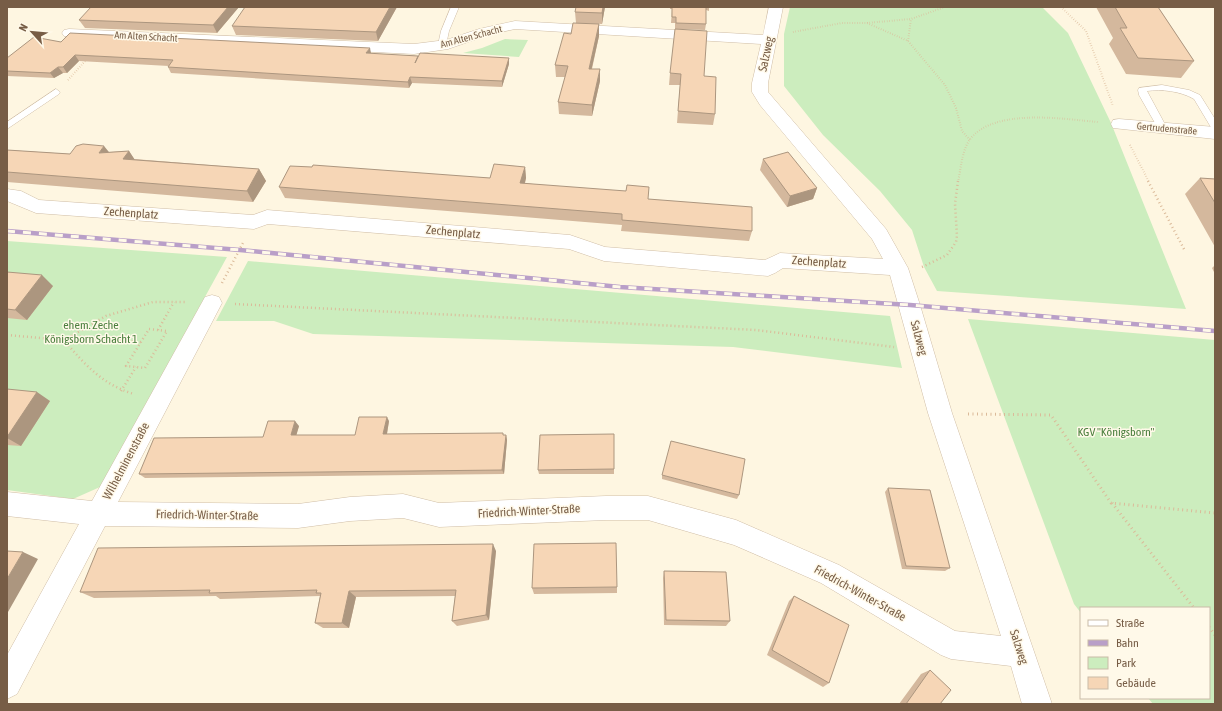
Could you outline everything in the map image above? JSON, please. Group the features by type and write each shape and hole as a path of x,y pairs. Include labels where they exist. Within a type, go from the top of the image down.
{"street":[{"name":"Salzweg","path":"776,7 760,83 760,92 879,234 898,268 903,280 940,413 1037,704"},
{"name":"Am Alten Schacht","path":"69,33 110,35 226,34 414,49 442,45 484,32 515,25 769,38"},
{"name":"Gertrudenstraße","path":"1119,124 1215,133"},
{"name":"Zechenplatz","path":"7,195 14,196 36,206 254,222 268,217 562,241 570,242 604,254 768,268 780,260 898,268"},
{"name":"Wilhelminenstraße","path":"7,684 212,303"},
{"name":"Friedrich-Winter-Straße","path":"7,504 98,514 298,516 350,509 403,506 439,515 606,508 648,508 736,533 830,574 951,645 1021,653"}],"lane":[{"path":"442,45 445,31 455,7"},
{"path":"1162,128 1142,90 1151,88 1169,89 1186,91 1194,94 1215,127"},
{"path":"7,126 56,92"}],"path":[{"path":"769,38 842,23 867,23 911,19 945,7"},
{"path":"908,41 911,19"},
{"path":"867,23 908,41 945,85 956,108 962,131 970,140"},
{"path":"56,92 110,35"},
{"path":"898,268 924,267 945,256 954,248 958,235 955,204 964,156 970,140 985,127 999,122 1015,119 1042,119 1119,124"},
{"path":"212,303 246,239"},
{"path":"7,335 64,340 106,316 153,302 174,302 756,330 922,349"},
{"path":"158,330 174,302"},
{"path":"149,329 167,331 145,368 126,366 141,342 149,329"},
{"path":"72,336 141,342"},
{"path":"64,340 89,370 121,391 160,399"},
{"path":"121,391 136,367"},
{"path":"940,413 1051,415 1111,503 1193,607"},
{"path":"1111,503 1215,513"}],"green space":[{"path":"790,7 1042,7 1068,33 1111,123 1186,309 937,291 924,267 912,230 880,191 823,135 784,86 784,34"},
{"path":"505,39 528,40 519,57 463,53 482,48"},
{"name":"ehem. Zeche Königsborn Schacht 1","path":"7,241 227,257 100,487 73,499 7,490"},
{"path":"248,261 890,316 902,368 733,347 313,334 274,321 216,321"},
{"name":"KGV \"Königsborn\"","path":"968,319 1215,340 1215,704 1153,704 1149,699 1210,699 1210,607 1080,607 1080,612 1074,604"}],"building":[{"path":"91,7 228,7 213,25 79,20"},
{"path":"245,7 390,7 376,32 232,26"},
{"path":"576,7 603,7 602,13 575,12"},
{"path":"672,7 706,7 706,24 676,23 676,17 672,17"},
{"path":"1115,7 1158,7 1194,61 1138,58 1120,28 1127,28"},
{"path":"573,23 599,24 589,69 600,69 592,105 558,102 568,66 555,65 564,33 571,34"},
{"path":"675,29 707,31 704,76 716,77 715,114 678,111 681,74 670,73"},
{"path":"70,33 370,48 366,53 418,56 415,63 420,53 509,58 502,81 410,77 408,82 168,67 173,60 75,55 63,67 58,67 50,73 7,71 7,58 34,37 61,42"},
{"path":"83,144 104,146 99,153 129,151 123,159 259,169 247,191 7,172 7,150 70,154 76,146"},
{"path":"788,152 817,188 790,196 763,159"},
{"path":"494,164 525,167 520,183 626,191 627,185 649,187 648,199 752,207 752,231 622,220 622,214 279,187 290,166 312,167 313,165 490,178"},
{"path":"1200,178 1215,179 1215,203"},
{"path":"7,272 42,275 15,310 7,309"},
{"path":"7,389 37,392 7,437"},
{"path":"359,417 387,417 383,434 503,433 503,435 506,435 502,470 139,474 154,438 263,437 268,421 295,421 291,435 355,435"},
{"path":"614,434 614,469 538,470 540,435"},
{"path":"671,441 745,459 739,495 662,475"},
{"path":"888,488 930,490 950,568 906,566"},
{"path":"616,543 617,587 532,588 534,544"},
{"path":"493,544 486,615 452,621 456,590 349,591 342,623 315,623 321,593 316,593 317,590 209,593 210,590 80,592 98,548"},
{"path":"7,551 23,552 7,579"},
{"path":"664,571 726,572 730,621 666,620"},
{"path":"794,596 849,625 829,683 772,650"},
{"path":"930,670 951,690 940,704 906,704"}],"railway":[{"path":"7,231 240,250 620,287 910,305 1215,331"}]}
